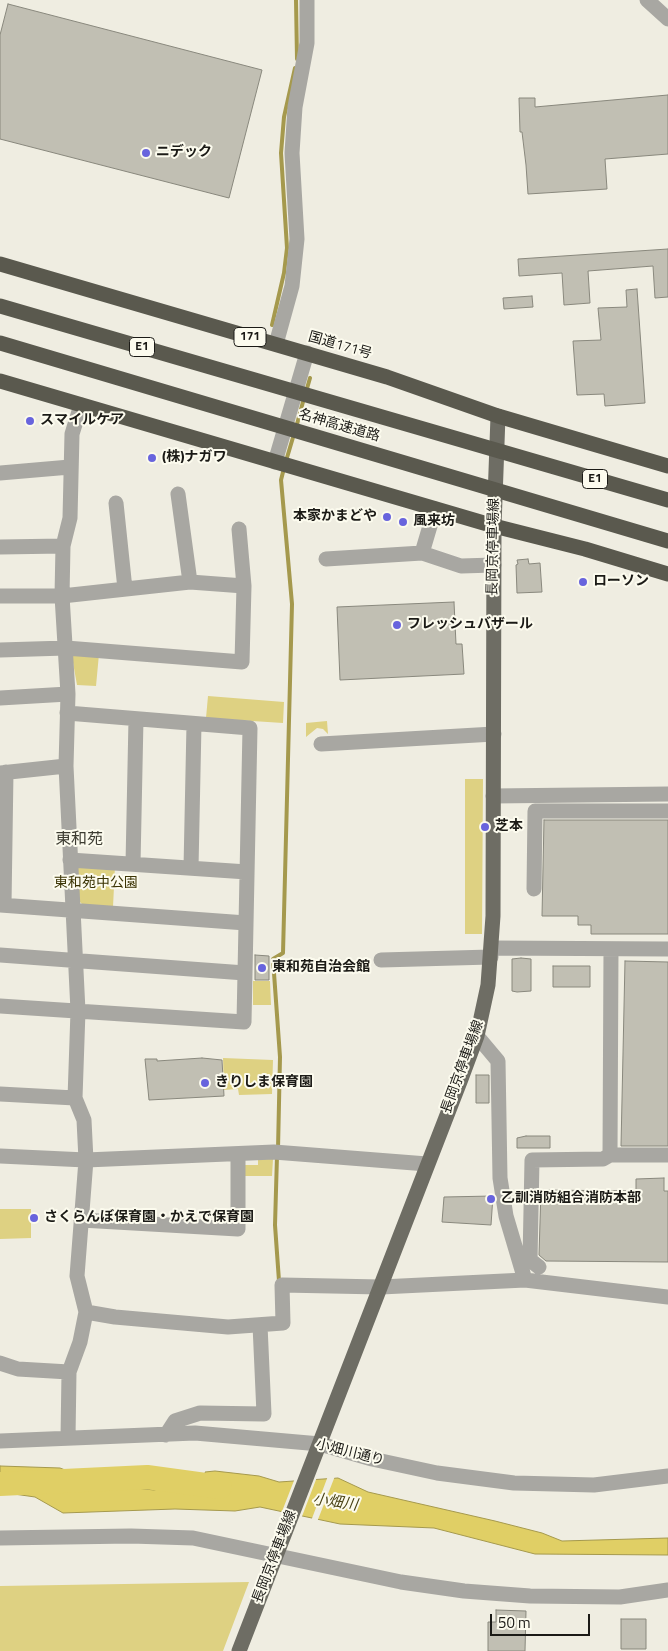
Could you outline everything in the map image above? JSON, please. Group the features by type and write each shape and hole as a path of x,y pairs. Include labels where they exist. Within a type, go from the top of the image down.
{"highway":[{"name":"国道171号","path":"0,264 307,353 386,377 498,416 668,466"},
{"name":"名神高速道路","path":"0,306 668,500"},
{"name":"名神高速道路","path":"0,343 668,541"},
{"path":"0,381 435,509 585,549 668,574"}],"main road":[{"name":"長岡京停車場線","path":"239,1651 382,1287 477,1036 488,985 492,953 494,526 498,416"}],"street":[{"path":"276,344 292,286 297,239 292,154 295,107 307,43 307,0"},
{"path":"647,0 668,18"},
{"path":"282,464 307,353"},
{"path":"68,1438 69,1372 80,1342 86,1312 76,1276 86,1160 84,1120 75,1098 78,1011 66,766 68,694 62,596 63,546 70,518 72,434 81,405"},
{"path":"0,473 70,467"},
{"path":"178,494 190,582"},
{"path":"116,503 125,589"},
{"path":"422,552 435,509"},
{"path":"0,650 66,648 242,662 244,586 239,529"},
{"path":"0,547 63,546"},
{"path":"326,559 422,552 461,566 494,565"},
{"path":"0,596 62,596 190,582 244,586"},
{"path":"0,698 68,694"},
{"path":"0,1006 244,1022 250,728 67,713"},
{"path":"133,864 136,719"},
{"path":"191,868 194,724"},
{"path":"321,744 494,734"},
{"path":"66,766 3,773 2,905 246,922"},
{"path":"493,796 668,794"},
{"path":"534,889 534,811 668,811"},
{"path":"70,860 247,872"},
{"path":"610,1155 611,949"},
{"path":"381,960 492,953 668,949"},
{"path":"0,955 245,973"},
{"path":"477,1036 498,1061 500,1178 506,1216 525,1280"},
{"path":"0,1094 75,1098"},
{"path":"0,1156 86,1160 278,1152 427,1164"},
{"path":"81,1220 238,1228 238,1154"},
{"path":"539,1268 530,1260 532,1160 603,1159 610,1155 668,1155"},
{"path":"86,1312 220,1326 283,1323 282,1285 382,1287 525,1280 668,1297"},
{"path":"166,1435 175,1421 200,1413 264,1414 260,1325"},
{"path":"0,1363 18,1369 69,1372"},
{"name":"小畑川通り","path":"0,1440 195,1433 318,1448 437,1474 504,1482 594,1485 668,1476"},
{"path":"0,1538 131,1536 193,1538 278,1551 401,1582 464,1591 572,1598 620,1597 668,1590"}],"green space":[{"path":"75,652 99,654 96,686 77,685 72,657"},
{"path":"208,696 284,702 283,723 206,718"},
{"path":"327,721 328,734 323,729 317,728 306,737 306,723"},
{"path":"465,779 483,779 482,934 465,934"},
{"name":"東和苑中公園","path":"82,864 115,866 113,907 83,905 78,900 77,868"},
{"path":"253,981 270,981 271,1005 253,1005"},
{"path":"223,1058 273,1060 272,1094 239,1095 238,1089 224,1090"},
{"path":"258,1158 273,1159 272,1176 244,1176 244,1165 258,1165"},
{"path":"0,1209 31,1209 31,1238 0,1239"},
{"path":"249,1582 223,1651 0,1651 0,1586"}],"water":[{"path":"0,1466 60,1468 101,1484 154,1490 207,1478 205,1472 215,1471 259,1476 279,1482 338,1478 368,1492 495,1521 542,1533 562,1541 668,1538 668,1555 535,1554 434,1528 340,1524 260,1507 235,1511 175,1509 63,1513 35,1497 0,1492"}],"pier":[{"path":"328,1476 335,1476 317,1522 311,1521"},
{"path":"317,1477 301,1519 281,1514 295,1478"}],"building":[{"path":"8,4 262,70 229,198 0,139 0,35"},
{"path":"668,95 668,154 605,159 607,189 528,194 522,132 520,132 519,98 535,98 535,107"},
{"path":"668,249 668,297 655,298 653,266 588,271 590,303 564,305 562,273 519,276 518,259"},
{"path":"637,289 645,403 605,406 604,394 577,395 573,341 601,340 598,308 627,307 626,290"},
{"path":"532,296 533,307 504,309 503,298"},
{"path":"528,559 529,564 540,563 542,592 517,593 517,560"},
{"name":"フレッシュバザール","path":"454,602 456,644 462,644 464,674 340,680 337,607"},
{"path":"544,820 668,820 668,934 591,934 591,925 578,925 578,916 542,916"},
{"name":"東和苑自治会館","path":"255,955 269,956 269,980 255,980"},
{"path":"512,959 531,959 531,991 512,991"},
{"path":"625,961 668,962 668,1146 621,1146"},
{"path":"553,966 590,966 590,987 553,987"},
{"path":"202,1058 222,1060 224,1096 149,1100 145,1059 157,1059 157,1061"},
{"path":"476,1075 489,1075 489,1103 476,1103"},
{"path":"550,1136 550,1148 517,1148 517,1138"},
{"path":"664,1178 664,1191 668,1191 668,1262 546,1261 539,1255 541,1190 636,1191 636,1179"},
{"path":"493,1196 491,1225 442,1222 444,1197"},
{"path":"496,1610 526,1611 525,1651 488,1651 488,1622 496,1622"},
{"path":"621,1619 646,1619 646,1649 621,1649"}],"waterway":[{"path":"296,0 297,59"},
{"path":"272,325 284,273 287,248 281,153 284,117 295,68"},
{"path":"306,392 310,378"},
{"path":"296,428 304,398"},
{"path":"286,461 294,434"},
{"path":"278,1149 280,1057 273,959 283,953 292,604 281,480 284,468"},
{"path":"277,1156 275,1225 279,1281"},
{"name":"小畑川","path":"0,1484 147,1477 220,1487"}],"place":[{"name":"ニデック","path":"146,153"},
{"name":"スマイルケア","path":"30,421"},
{"name":"(株)ナガワ","path":"152,458"},
{"name":"本家かまどや","path":"387,517"},
{"name":"風来坊","path":"403,522"},
{"name":"ローソン","path":"583,582"},
{"name":"フレッシュバザール","path":"397,625"},
{"name":"芝本","path":"485,827"},
{"name":"東和苑自治会館","path":"262,968"},
{"name":"きりしま保育園","path":"205,1083"},
{"name":"乙訓消防組合消防本部","path":"491,1199"},
{"name":"さくらんぼ保育園・かえで保育園","path":"34,1218"}],"district":[{"name":"東和苑","path":"79,840"}]}
